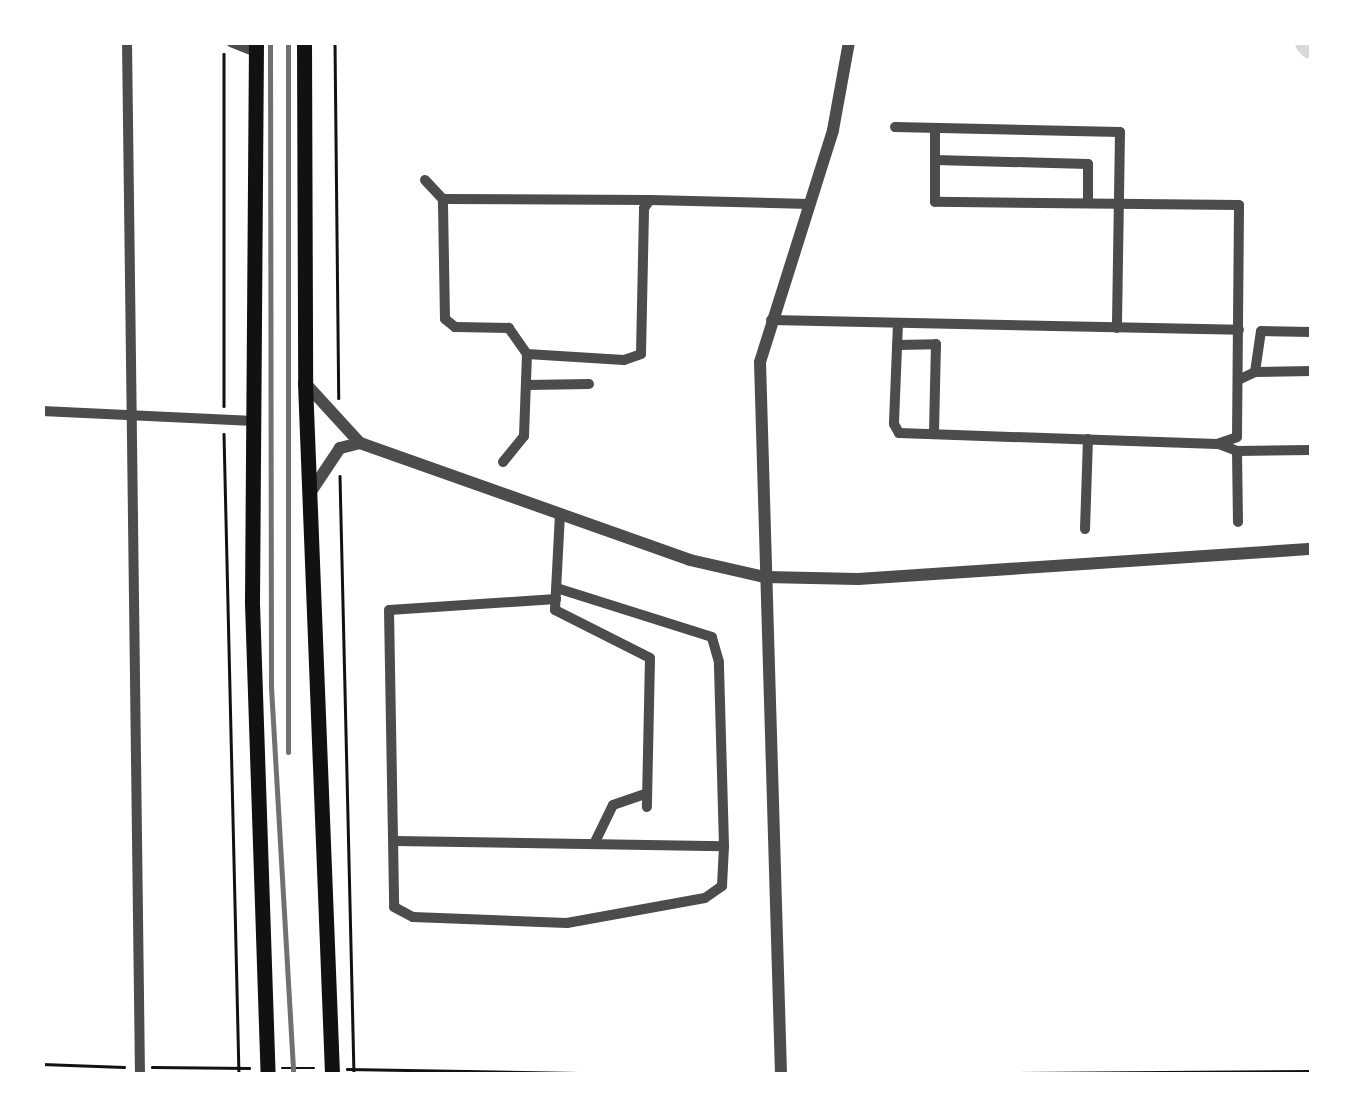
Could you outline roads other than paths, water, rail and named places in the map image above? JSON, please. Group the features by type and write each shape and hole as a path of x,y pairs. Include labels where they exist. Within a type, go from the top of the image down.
{"main road":[{"path":"304,42 305,382 332,1074"},
{"path":"256,47 252,603 268,1074"}],"street":[{"path":"127,42 140,1074"},
{"path":"227,42 256,47"},
{"path":"781,1074 758,414 760,362 842,98 849,42"},
{"path":"895,127 1120,132 1117,328"},
{"path":"934,128 936,202 1239,205 1237,437 1218,444"},
{"path":"935,160 1088,164 1088,203"},
{"path":"426,180 443,198 445,320 455,327 509,328 526,354 524,436 503,462"},
{"path":"443,198 809,204"},
{"path":"526,354 624,360 640,354 650,200"},
{"path":"771,320 1239,330"},
{"path":"898,323 894,424 899,433 1218,444 1236,451 1312,450"},
{"path":"1255,372 1262,332 1312,332"},
{"path":"897,345 936,344 934,434"},
{"path":"1238,380 1255,372 1312,370"},
{"path":"305,382 360,442 690,560 765,576 858,579 1312,549"},
{"path":"528,385 589,384"},
{"path":"42,411 254,421"},
{"path":"1085,530 1088,439"},
{"path":"310,493 340,448 360,442"},
{"path":"1236,451 1238,522"},
{"path":"560,514 556,610 650,658 647,807"},
{"path":"556,594 712,637 719,662 724,846 722,886 705,898 566,922 412,918 394,907 395,841 389,610 556,594"},
{"path":"595,842 612,805 648,793"},
{"path":"395,841 724,846"}],"railway":[{"path":"270,42 271,687 293,1074"},
{"path":"288,42 288,752"}]}
